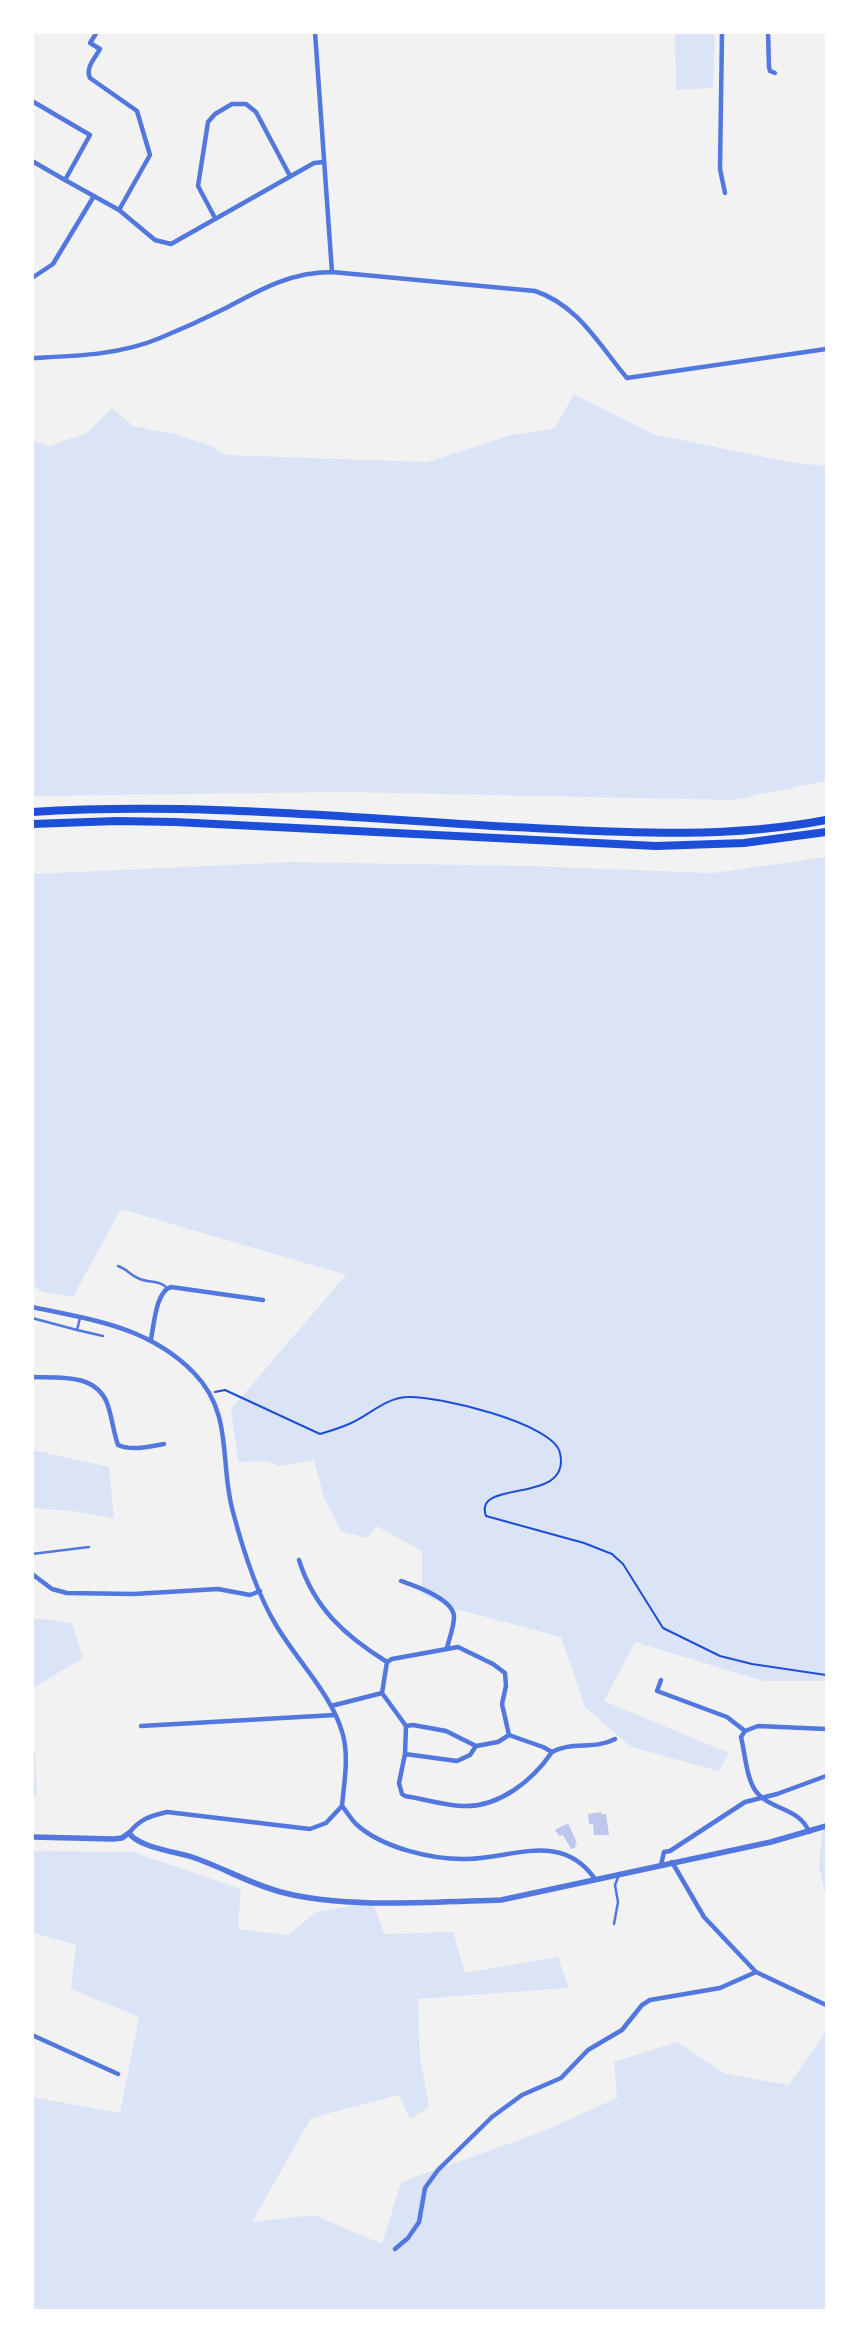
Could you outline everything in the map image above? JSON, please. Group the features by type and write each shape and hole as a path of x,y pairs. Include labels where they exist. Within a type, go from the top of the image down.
{"highway":[{"path":"32,812 169,809 663,834 748,831 826,820"},
{"path":"32,824 109,821 175,822 656,846 744,843 826,832"}],"street":[{"path":"97,32 90,43 100,49 88,68 88,74 90,78 137,111 150,155 119,210"},
{"path":"315,32 332,272"},
{"path":"722,32 720,169 724,193"},
{"path":"768,32 767,60 770,71 775,73"},
{"path":"32,101 90,135 65,180"},
{"path":"215,218 198,186 208,122 215,114 232,104 246,104 256,112 290,176"},
{"path":"32,161 119,210 155,240 165,244 176,242 314,163 324,162"},
{"path":"32,278 53,264 94,196"},
{"path":"32,358 96,354 128,348 158,339 191,325 279,280 299,275 332,272 526,290 546,295 557,300 577,315 626,378 826,349"},
{"path":"151,1340 160,1295 167,1288 263,1300"},
{"path":"32,1307 132,1330 151,1340 180,1360 210,1393 220,1417 224,1436 232,1511 260,1591 277,1626 331,1706 343,1734 346,1754 342,1806 326,1823 310,1829 167,1812 148,1816 122,1838 32,1837"},
{"path":"32,1377 68,1378 90,1383 102,1393 108,1405 118,1444 124,1447 143,1448 164,1444"},
{"path":"299,1560 305,1579 316,1600 341,1629 357,1643 387,1662"},
{"path":"32,1574 52,1589 66,1593 133,1594 218,1589 250,1595 260,1591"},
{"path":"401,1581 423,1589 446,1603 452,1609 454,1617 447,1648"},
{"path":"387,1662 392,1659 447,1648 463,1649 493,1664 504,1673 506,1686 502,1704 509,1735"},
{"path":"387,1662 382,1693 406,1726 405,1754 399,1783 402,1794 463,1806 490,1802 515,1790 542,1766 552,1752 560,1748 605,1745 615,1739"},
{"path":"661,1680 657,1691 727,1716 745,1731"},
{"path":"331,1706 382,1693"},
{"path":"141,1726 335,1714"},
{"path":"406,1726 414,1724 446,1731 460,1736 476,1746 498,1742 509,1735"},
{"path":"809,1832 804,1822 791,1812 761,1797 751,1782 741,1737 745,1731 758,1726 826,1729"},
{"path":"509,1735 552,1752"},
{"path":"405,1754 457,1761 470,1755 476,1746"},
{"path":"661,1865 664,1852 670,1851 745,1802 777,1794 826,1776"},
{"path":"342,1806 356,1824 376,1838 400,1848 452,1859 470,1859 535,1849 552,1850 586,1867 595,1879"},
{"path":"129,1834 141,1843 216,1865 281,1892 322,1899 368,1902 501,1900 809,1832 826,1826"},
{"path":"672,1862 704,1917 756,1972 826,2005"},
{"path":"395,2249 408,2238 419,2222 425,2188 438,2170 492,2118 522,2095 561,2078 588,2050 622,2030 642,2005 650,2000 720,1988 756,1972"},
{"path":"32,2036 118,2074"}],"lane":[{"path":"118,1266 142,1280 162,1284 167,1288"},
{"path":"32,1318 103,1336"},
{"path":"77,1330 80,1318"},
{"path":"32,1554 89,1547"},
{"path":"614,1924 618,1902 615,1885 620,1874"}],"path":[{"path":"210,1393 226,1390 320,1434 350,1424 378,1406 408,1397 456,1404 512,1419 555,1442 560,1452 561,1468 558,1475 550,1482 499,1496 489,1501 486,1506 486,1516 584,1543 612,1554 623,1564 663,1628 720,1656 752,1664 826,1675"}],"shaded area":[{"path":"675,33 715,33 713,88 676,90"},
{"path":"574,394 653,434 788,462 826,466 826,781 733,800 344,792 33,796 33,441 49,446 87,433 112,408 133,426 175,434 209,445 226,455 428,462 510,435 554,429"},
{"path":"826,857 826,1681 763,1681 635,1642 604,1701 729,1753 719,1771 631,1747 585,1707 561,1637 452,1608 422,1593 422,1551 376,1526 367,1538 341,1531 324,1498 314,1460 279,1466 267,1461 238,1462 231,1409 346,1275 121,1209 73,1297 39,1291 32,1283 32,874 292,862 530,866 713,873"},
{"path":"33,1450 109,1467 114,1518 73,1511 33,1508"},
{"path":"33,1618 72,1623 83,1658 33,1688"},
{"path":"32,1752 35,1752 37,1795 33,1795"},
{"path":"826,1829 826,1897 819,1867 822,1832"},
{"path":"33,1851 133,1852 241,1889 238,1929 288,1935 316,1912 373,1902 384,1934 453,1932 465,1973 558,1957 569,1988 418,1999 420,2057 429,2107 410,2119 399,2095 311,2118 252,2222 314,2215 382,2244 401,2182 539,2133 617,2098 614,2062 677,2042 726,2074 789,2085 826,2031 826,2310 33,2310 32,2097 120,2113 139,2017 71,1989 76,1945 33,1933"}],"building":[{"path":"601,1812 601,1814 606,1814 609,1835 594,1835 593,1824 589,1824 588,1814"},
{"path":"568,1823 577,1843 575,1844 576,1847 571,1849 563,1835 559,1836 555,1830"}]}
